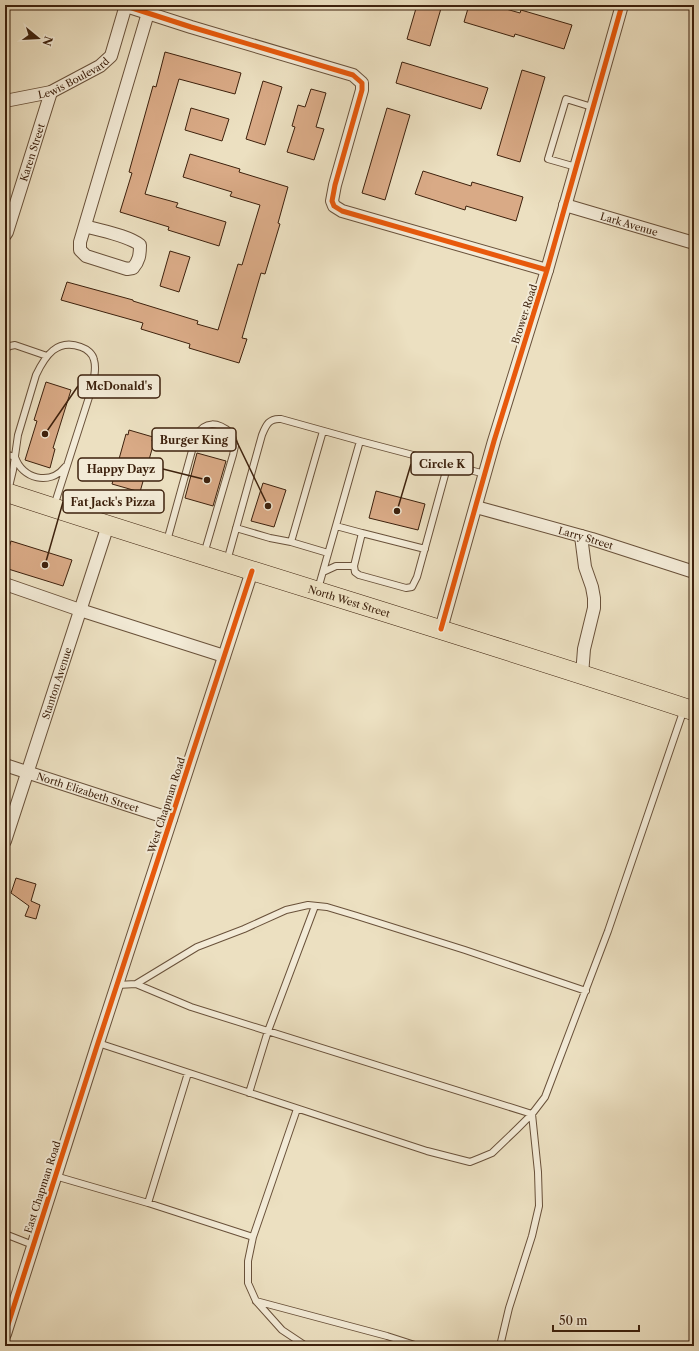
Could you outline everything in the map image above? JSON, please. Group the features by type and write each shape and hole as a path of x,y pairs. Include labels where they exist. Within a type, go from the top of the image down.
{"main road":[{"name":"North West Street","path":"6,492 690,709"}],"street":[{"name":"Brower Road","path":"441,629 515,370 547,270 622,5"},
{"path":"126,6 353,75 362,83 362,90 335,185 332,201 334,206 342,212 547,270"},
{"name":"Lewis Boulevard","path":"5,101 50,92 100,66 111,56 126,6"},
{"path":"85,226 136,242 140,245 140,253 137,263 132,268 128,269 86,256 80,250 80,242 148,13"},
{"name":"Karen Street","path":"5,235 50,92"},
{"name":"Lark Avenue","path":"565,205 694,243"},
{"name":"Larry Street","path":"476,507 581,536 694,572"},
{"name":"Stanton Avenue","path":"5,841 108,525"},
{"path":"581,536 585,568 592,587 594,598 594,608 584,649 582,675"},
{"name":"West Chapman Road","path":"97,1044 252,571"},
{"path":"5,584 80,610 224,656"},
{"name":"North Elizabeth Street","path":"5,765 171,819"},
{"name":"East Chapman Road","path":"5,1334 97,1044"}],"lane":[{"path":"576,167 548,159 566,99 592,107"},
{"path":"5,349 15,345 47,356"},
{"path":"6,492 15,456 18,435 40,366 55,348 70,345 84,348 90,352 94,358 95,372 91,391 54,508"},
{"path":"226,563 262,435 271,420 276,419 294,422 485,474"},
{"path":"166,544 196,436 205,426 215,424 220,425 231,433 234,446 220,502 203,555"},
{"path":"291,542 323,430"},
{"path":"317,591 360,441"},
{"path":"5,454 15,456"},
{"path":"15,456 21,469 30,475 40,478 54,477 61,472 68,463"},
{"path":"362,533 354,566 354,572 406,588 412,587 415,583 425,549 448,464"},
{"path":"336,526 425,549"},
{"path":"236,528 328,553"},
{"path":"323,572 336,566 354,566"},
{"path":"97,1044 428,1151 470,1162 492,1153 532,1114 545,1097 586,991 641,838 690,709"},
{"path":"136,984 197,947 286,910 308,905 327,907 465,950 586,991"},
{"path":"249,1093 268,1031 315,906"},
{"path":"117,985 136,984 191,1007 532,1114"},
{"path":"148,1203 188,1073"},
{"path":"297,1109 253,1237 248,1261 248,1283 256,1301 282,1330 306,1346"},
{"path":"500,1346 509,1308 532,1236 539,1206 538,1172 532,1114"},
{"path":"55,1176 148,1203 253,1237"},
{"path":"5,1234 33,1245"},
{"path":"256,1301 387,1336 418,1346"}],"building":[{"path":"417,5 442,5 430,46 407,39"},
{"path":"469,5 492,5 520,13 521,10 572,25 564,49 515,34 514,37 464,22"},
{"path":"165,52 241,73 235,94 179,79 145,194 178,203 176,207 226,222 219,246 168,230 169,227 120,212 132,173 129,172 153,86 156,87"},
{"path":"402,62 488,88 481,109 396,83"},
{"path":"522,70 545,77 520,162 497,155"},
{"path":"263,81 282,87 265,145 246,139"},
{"path":"311,89 326,93 316,127 324,129 314,160 287,152 295,127 292,126 298,105 305,107"},
{"path":"191,108 229,119 222,141 185,130"},
{"path":"387,108 410,115 385,200 362,193"},
{"path":"190,154 240,169 239,172 288,187 278,223 280,224 265,274 261,273 242,338 247,339 239,363 189,348 190,344 141,329 143,323 61,300 67,282 133,300 198,321 197,324 218,330 238,264 242,265 260,205 230,196 232,192 183,177"},
{"path":"423,171 471,186 472,182 523,197 516,221 466,206 465,210 415,194"},
{"path":"170,251 190,257 179,292 160,286"},
{"path":"46,382 71,390 53,448 55,449 50,468 25,460 37,421 34,420"},
{"path":"129,430 153,437 152,441 154,442 140,492 112,484 126,434 128,435"},
{"path":"197,453 226,461 213,506 185,498"},
{"path":"263,483 286,490 274,527 251,521"},
{"path":"376,491 425,504 418,530 369,518"},
{"path":"11,541 72,560 63,586 5,568 5,561"},
{"path":"16,878 36,884 31,901 40,905 36,919 25,916 29,906 11,893"}],"cycle path":[{"path":"441,629 494,441 547,270 622,5"},
{"path":"126,6 353,75 362,83 362,90 335,185 332,201 334,206 342,211 547,270"},
{"path":"5,1334 252,571"}],"place":[{"name":"McDonald's","path":"45,434"},
{"name":"Happy Dayz","path":"207,480"},
{"name":"Burger King","path":"268,506"},
{"name":"Circle K","path":"397,511"},
{"name":"Fat Jack's Pizza","path":"45,565"}]}
